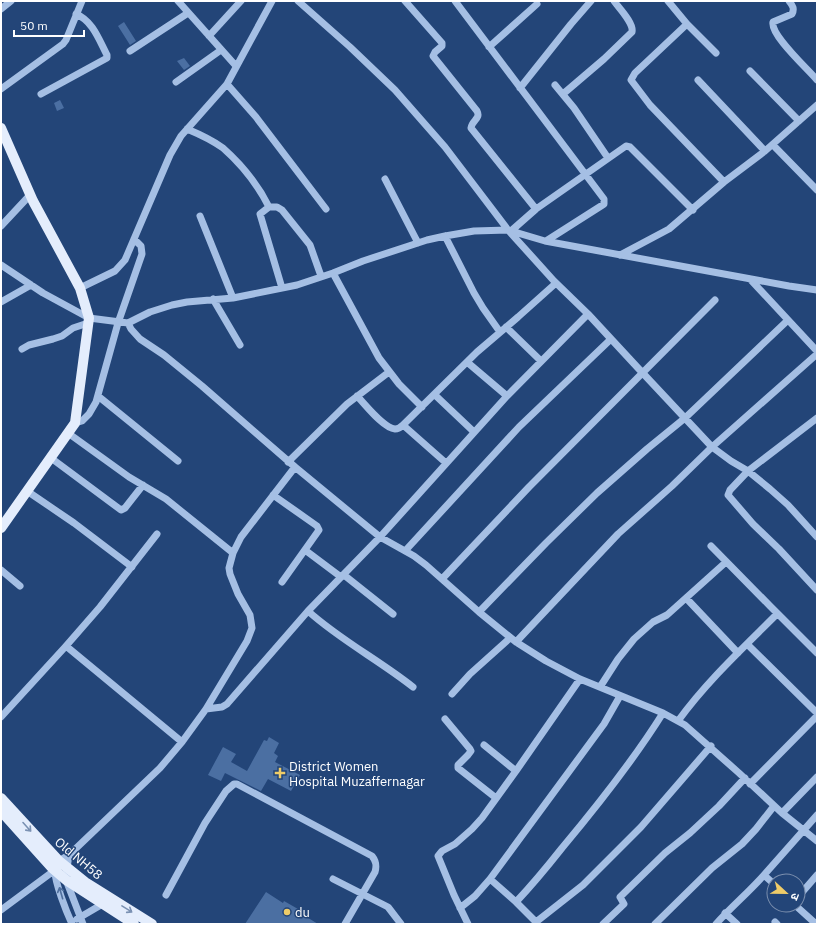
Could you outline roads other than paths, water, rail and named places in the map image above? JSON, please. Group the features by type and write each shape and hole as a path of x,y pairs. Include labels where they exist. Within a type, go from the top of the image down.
{"main road":[{"path":"1,128 30,195 80,288 88,321 75,423 27,491 3,520"},
{"name":"Old NH58","path":"1,798 60,866 66,880 134,924"},
{"name":"Old NH58","path":"1,811 60,866 152,924"}],"street":[{"path":"1,9 11,1"},
{"path":"1,89 63,44 82,1"},
{"path":"178,1 236,66"},
{"path":"209,36 240,1"},
{"path":"80,288 115,271 125,260 170,155 181,136 226,84 272,1"},
{"path":"298,1 350,47 395,90 445,147 509,230 556,283 588,314 712,447 748,471 788,505 817,537"},
{"path":"405,1 442,43 442,46 434,52 433,56 477,111 479,115 478,118 471,128 536,208"},
{"path":"455,1 604,199 604,204 546,241"},
{"path":"520,88 591,1"},
{"path":"563,94 604,59 632,32 630,23 614,1"},
{"path":"668,1 687,24 716,53"},
{"path":"789,1 794,12 773,22 773,30 817,80"},
{"path":"489,47 537,4"},
{"path":"130,51 188,13"},
{"path":"41,94 107,58 107,55 89,22 82,16 76,14"},
{"path":"687,24 635,73 631,80 650,104 724,182"},
{"path":"176,82 221,50"},
{"path":"750,71 799,121"},
{"path":"698,80 765,151"},
{"path":"226,84 256,117 326,209"},
{"path":"555,85 577,113 608,158"},
{"path":"620,255 664,232 693,210 724,182 773,145 817,105"},
{"path":"187,129 208,139 222,148 253,180 269,207"},
{"path":"773,145 817,190"},
{"path":"509,230 536,208 624,147 630,147 693,210"},
{"path":"385,180 418,243"},
{"path":"1,226 30,195"},
{"path":"282,288 260,214 269,207 278,208 304,237 314,253 322,276"},
{"path":"200,216 233,298"},
{"path":"1,265 88,321 118,323 128,323 150,312 172,305 187,302 233,298 297,285 427,240 474,231 509,230 546,241 817,290"},
{"path":"445,236 483,308 503,330 541,361"},
{"path":"75,423 82,421 90,414 98,396 118,323 142,254 141,246 134,239"},
{"path":"333,273 379,358 389,372 422,407"},
{"path":"750,279 817,351"},
{"path":"357,396 382,422 394,429 398,428 422,407 467,362 556,283"},
{"path":"1,302 31,285"},
{"path":"213,300 240,345"},
{"path":"442,579 528,487 715,300"},
{"path":"206,709 216,708 227,704 308,611 380,537 507,396 588,314"},
{"path":"479,612 546,542 597,493 685,418 788,320"},
{"path":"22,349 62,336 73,328 88,321"},
{"path":"128,323 140,339 164,355 202,386 288,462 380,537 426,565 513,640 551,664 580,679 663,714 690,728 774,806 817,841"},
{"path":"405,551 519,427 611,339"},
{"path":"452,694 470,674 513,640 618,534 672,486 712,447 817,354"},
{"path":"467,362 507,396"},
{"path":"288,462 347,404 389,372"},
{"path":"434,395 474,432"},
{"path":"98,396 178,462"},
{"path":"817,418 748,471 728,492 729,497 753,524 779,549 817,590"},
{"path":"403,425 446,464"},
{"path":"68,434 129,477 166,499 233,553"},
{"path":"51,458 121,510 125,508 142,485"},
{"path":"1,910 60,866 160,768 182,742 206,709 244,646 252,628 250,615 236,590 230,574 230,563 233,553 241,537 295,467"},
{"path":"27,491 74,523 132,567"},
{"path":"273,495 318,528 318,531 282,582"},
{"path":"1,717 100,607 157,534"},
{"path":"711,546 817,653"},
{"path":"305,550 343,576 393,614"},
{"path":"600,687 618,659 634,639 653,622 667,615 726,562"},
{"path":"1,570 20,586"},
{"path":"686,598 738,653"},
{"path":"308,611 365,654 413,686"},
{"path":"678,721 716,675 777,614"},
{"path":"747,644 817,713"},
{"path":"66,646 182,742"},
{"path":"468,924 438,856 440,852 455,844 482,818 580,679"},
{"path":"460,908 475,896 490,879 604,724 620,696"},
{"path":"516,902 540,876 600,802 644,744 663,714"},
{"path":"603,924 624,904 620,897 665,853 690,833 748,781 817,716"},
{"path":"445,719 470,749 470,754 458,765 458,768 496,798"},
{"path":"484,745 516,770"},
{"path":"490,879 516,902 536,923 583,885 641,827 710,746"},
{"path":"782,813 817,777"},
{"path":"166,895 205,823 226,791 234,784 237,784 372,856 376,861 376,866 345,924"},
{"path":"655,924 712,868 742,844 774,806"},
{"path":"716,924 725,913 764,875 817,815"},
{"path":"60,866 61,894 71,924 111,899"},
{"path":"806,888 817,875"},
{"path":"333,879 388,907 401,924"},
{"path":"66,880 83,924"},
{"path":"725,913 737,924"},
{"path":"804,913 816,924"}],"place":[{"name":"District Women Hospital Muzaffernagar","path":"280,773"},
{"name":"du","path":"287,912"}]}
